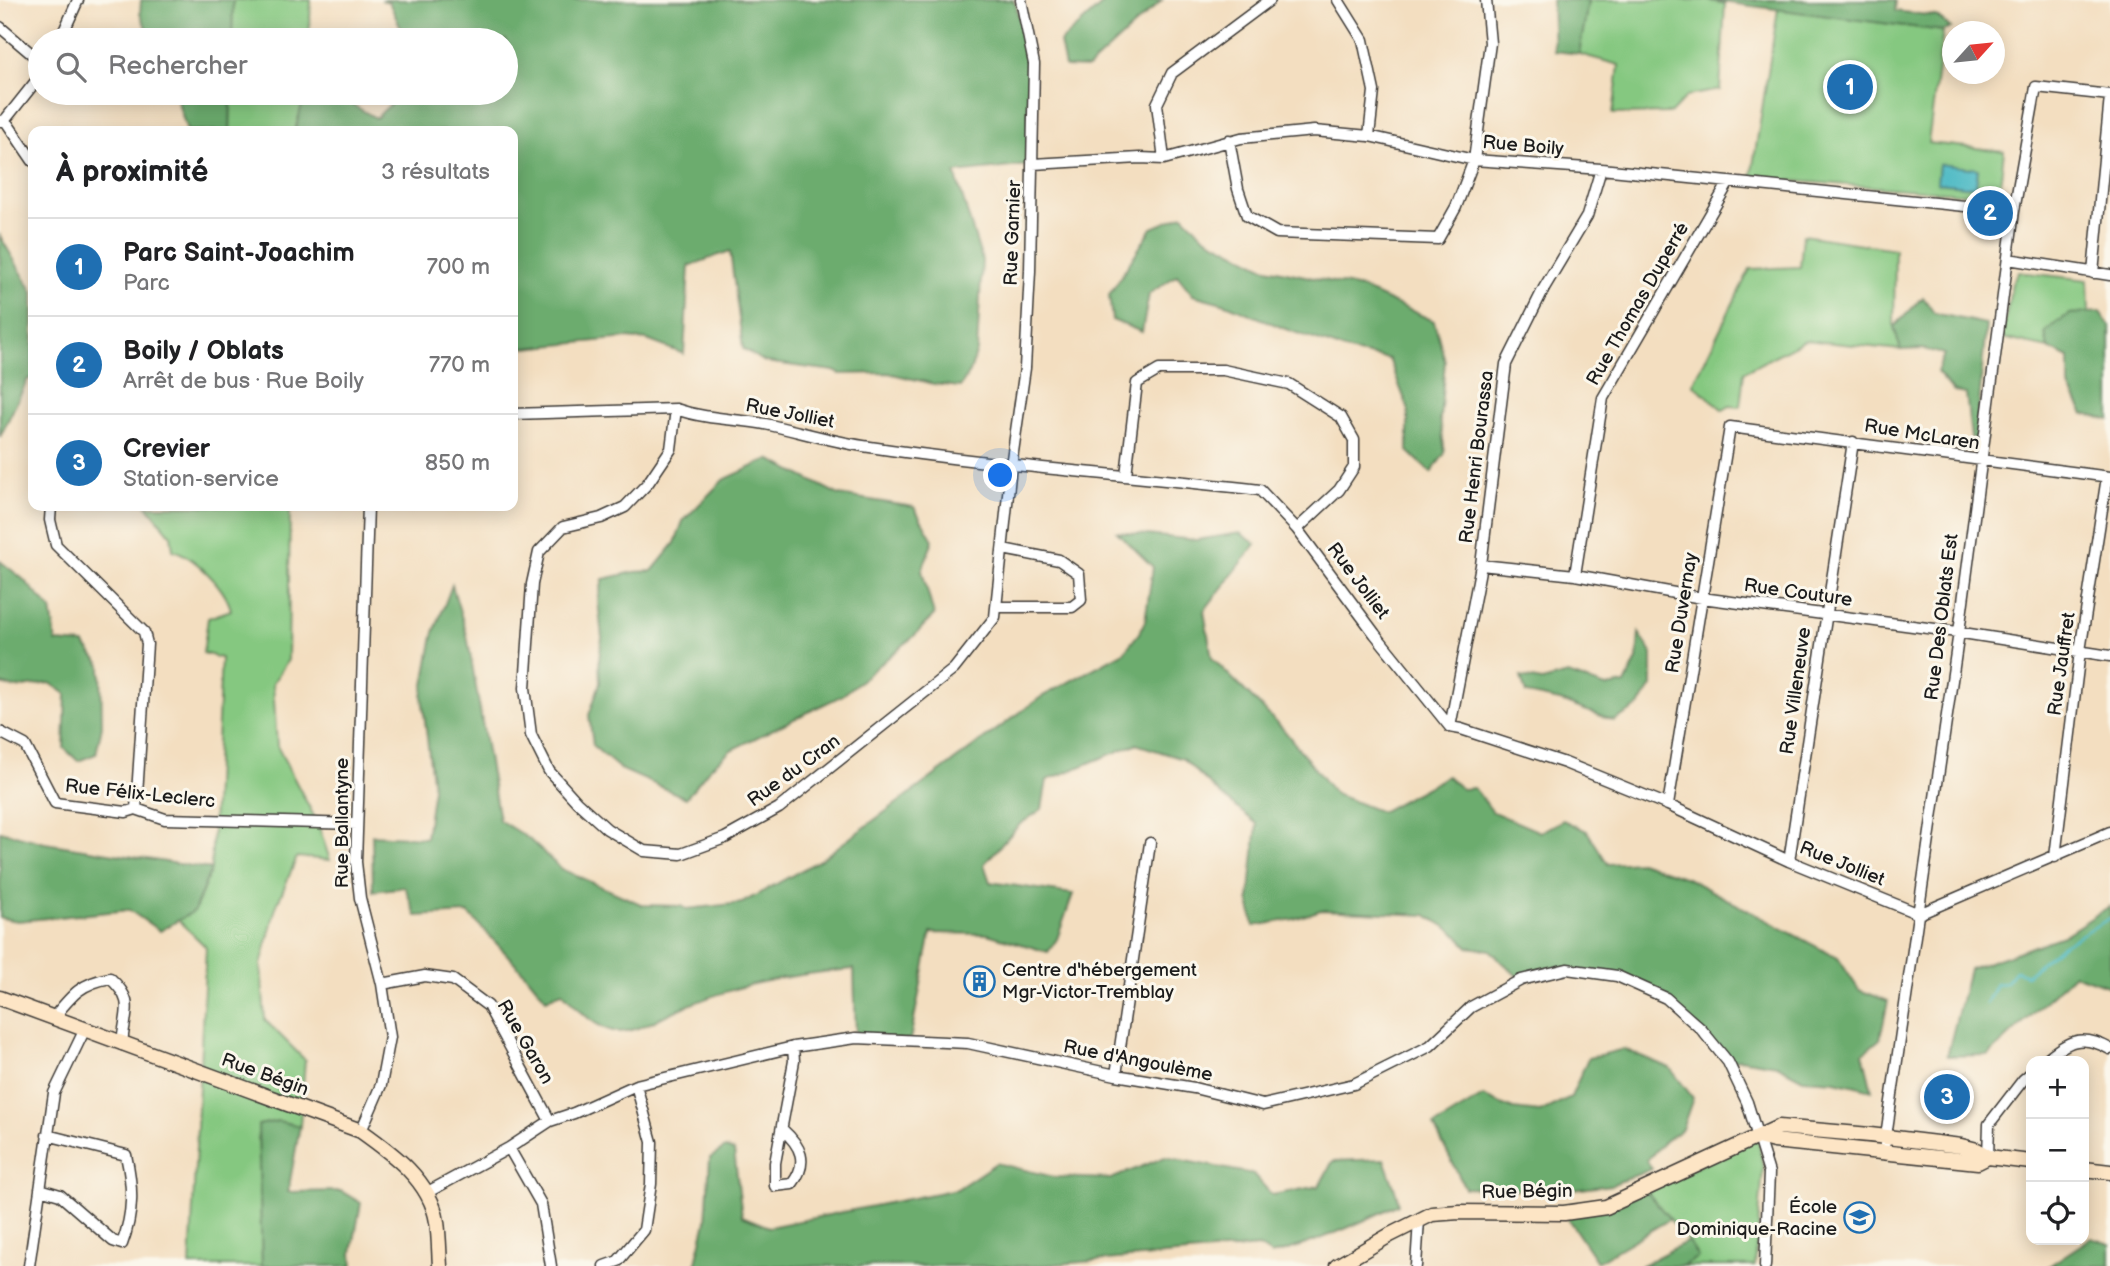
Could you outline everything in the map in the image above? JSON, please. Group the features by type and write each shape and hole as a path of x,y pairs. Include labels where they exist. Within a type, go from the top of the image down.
{"street":[{"path":"65,28 78,0"},
{"name":"Rue Garnier","path":"1011,467 1025,368 1033,164 1034,64 1022,0"},
{"path":"1164,159 1157,104 1172,73 1270,0"},
{"path":"1338,0 1363,40 1366,53 1374,91 1369,136"},
{"path":"1228,140 1238,189 1247,216 1278,233 1438,239 1456,207 1474,159 1490,43 1486,0"},
{"path":"0,27 28,51"},
{"name":"Rue Des Oblats Est","path":"1885,1144 1959,632 2014,211 2036,87 2110,97"},
{"path":"28,90 2,120 28,154"},
{"path":"2093,273 2110,97"},
{"name":"Rue Boily","path":"1033,164 1164,159 1228,140 1314,131 1369,136 1474,159 1601,169 2014,211"},
{"name":"Rue Henri Bourassa","path":"1450,727 1482,565 1506,364 1544,288 1587,216 1601,169"},
{"name":"Rue Thomas Duperré","path":"1575,575 1604,398 1729,182"},
{"path":"2008,259 2110,275"},
{"path":"1126,475 1137,383 1158,370 1223,370 1289,384 1342,416 1354,440 1354,467 1339,490 1297,529"},
{"name":"Rue Jolliet","path":"518,414 676,409 692,415 763,424 859,446 1011,467 1126,475 1260,490 1297,529 1375,634 1450,727 1565,763 1668,805 1789,861 1919,914"},
{"name":"Rue du Cran","path":"676,409 671,450 648,483 625,507 601,518 563,527 539,552 532,584 525,688 531,735 549,771 576,802 607,829 644,851 681,854 725,838 779,808 954,669 995,617 1011,467"},
{"name":"Rue McLaren","path":"1730,427 2109,477"},
{"name":"Rue Duvernay","path":"1668,805 1730,427"},
{"name":"Rue Villeneuve","path":"1789,861 1853,442"},
{"name":"Rue Jauffret","path":"2055,857 2080,651 2109,477"},
{"path":"51,511 56,545 144,632 147,645 136,809"},
{"name":"Rue Ballantyne","path":"361,1131 381,1085 390,1037 382,984 359,898 356,862 368,511"},
{"path":"997,607 1072,607 1081,600 1079,574 1059,560 1003,549"},
{"name":"Rue Couture","path":"1482,565 1575,575 1702,598 1959,632 2110,656"},
{"name":"Rue Félix-Leclerc","path":"0,733 25,745 55,803 126,812 136,809 165,818 357,824"},
{"path":"1919,914 2110,832"},
{"path":"1116,1075 1150,843"},
{"name":"Rue d'Angoulème","path":"426,1194 509,1148 550,1121 636,1085 793,1047 856,1038 968,1043 1116,1075 1194,1088 1263,1105 1354,1084 1430,1046 1471,1007 1521,980 1566,969 1617,976 1666,998 1701,1029 1728,1062 1746,1101 1769,1173 1765,1266"},
{"name":"Rue Garon","path":"382,984 425,976 453,979 488,1006 550,1121"},
{"path":"54,1017 72,996 92,981 110,978 124,991 128,1006 123,1024 122,1045"},
{"name":"Rue Bégin","path":"0,998 361,1131 400,1159 426,1194 437,1219 440,1266"},
{"path":"29,1266 54,1093 84,1031"},
{"path":"2050,1056 2065,1043 2094,1040 2110,1049"},
{"path":"782,1129 794,1140 800,1152 801,1172 792,1184 775,1186 775,1163 794,1061 793,1047"},
{"path":"1988,1157 1990,1124 2026,1077"},
{"path":"604,1266 618,1261 644,1230 651,1184 652,1142 636,1085"},
{"path":"40,1189 60,1195 113,1241 122,1244 130,1222 132,1181 126,1155 47,1135"},
{"path":"1758,1137 1774,1140 1885,1144 1978,1162 1988,1157 2026,1161"},
{"name":"Rue Bégin","path":"1337,1266 1432,1214 1564,1213 1606,1207 1758,1137"},
{"path":"509,1148 541,1204 551,1266"},
{"path":"2089,1169 2109,1168"},
{"path":"1416,1266 1419,1220"}],"green space":[{"path":"141,0 233,0 232,28 146,28 140,14"},
{"path":"233,0 311,0 310,28 232,28"},
{"path":"381,0 1013,0 1028,62 1029,165 955,173 982,260 977,350 970,372 960,387 888,373 840,374 765,362 743,349 730,251 689,266 684,354 647,340 627,338 526,348 518,346 518,126 296,126 302,105 353,105 376,118 390,105 518,105 518,28 401,28 389,2"},
{"path":"1107,0 1162,0 1088,68 1065,67 1060,42"},
{"path":"1552,0 1591,0 1588,2 1579,54 1554,51"},
{"path":"1706,0 1725,4 1720,90 1687,96 1671,113 1613,114 1619,65 1579,54 1588,2"},
{"path":"1706,0 1896,0 1895,11 1936,16 1942,21 1942,31"},
{"path":"1778,9 1942,31 1928,143 2004,151 1999,196 1751,178"},
{"path":"179,105 231,105 230,126 185,126"},
{"path":"231,105 303,105 296,126 230,126"},
{"path":"1183,215 1205,237 1263,267 1361,288 1434,321 1445,361 1440,419 1445,453 1431,473 1408,451 1408,408 1389,359 1352,352 1288,330 1226,304 1193,295 1177,275 1149,294 1142,332 1112,320 1109,295 1152,228"},
{"path":"1803,235 1895,249 1894,327 1901,350 1805,340 1744,372 1740,407 1730,406 1723,410 1693,384 1750,269 1800,267"},
{"path":"0,236 28,284 28,379 0,437"},
{"path":"2019,272 2088,280 2089,313 2069,314 2045,332 2048,348 2002,338 2012,283"},
{"path":"1923,297 1934,313 1986,324 1976,439 1971,438 1966,394 1954,392 1937,372 1944,354 1922,349 1901,350 1894,327"},
{"path":"2100,312 2110,326 2110,420 2084,414 2069,387 2069,358 2048,348 2045,332 2069,314"},
{"path":"769,459 839,495 914,507 933,540 922,571 934,615 913,637 843,695 731,750 710,768 686,798 620,769 593,746 589,715 600,683 602,638 598,600 603,579 652,571 675,543 683,521 723,480"},
{"path":"151,511 290,511 288,660 273,683 277,746 318,824 330,860 297,857 276,907 261,965 265,1020 305,1060 300,1126 278,1121 258,1125 262,1266 190,1266 206,947 178,920 195,910 211,869 221,658 203,653 208,618 231,610 223,592 208,574 190,559 173,550 171,535"},
{"path":"1117,532 1196,540 1240,533 1256,544 1204,611 1212,658 1283,729 1335,794 1381,812 1447,776 1462,789 1474,788 1493,812 1540,832 1563,820 1587,831 1608,864 1640,862 1687,878 1838,958 1859,990 1888,1001 1880,1039 1863,1053 1872,1090 1835,1081 1803,1079 1777,1065 1739,1059 1728,1062 1666,998 1617,976 1567,969 1521,980 1490,950 1468,947 1454,932 1426,915 1321,910 1294,919 1254,926 1249,900 1257,824 1183,759 1136,744 1047,780 1042,809 1019,825 984,864 990,882 1073,894 1057,939 1048,952 987,934 931,933 910,1040 856,1038 854,969 805,974 759,983 691,1004 634,1029 613,1031 591,1020 562,992 546,999 468,913 416,916 405,887 373,891 372,835 426,838 433,788 422,696 433,635 452,585 467,635 499,820 529,839 561,869 643,905 681,906 687,909 742,903 820,860 1041,697 1124,652 1145,621 1153,567"},
{"path":"0,561 23,579 51,609 56,642 84,644 101,665 102,726 96,754 78,761 64,748 66,694 50,683 16,688 0,684"},
{"path":"1639,633 1652,653 1652,686 1639,706 1614,721 1560,701 1526,694 1521,677 1542,681 1568,674 1606,687 1625,684 1637,659"},
{"path":"0,831 45,843 211,869 194,911 160,931 129,910 18,921 0,918"},
{"path":"2110,906 2110,987 2074,974 1989,1055 1947,1056 1969,969 2063,936"},
{"path":"1624,1049 1670,1068 1693,1098 1682,1129 1665,1141 1646,1161 1652,1169 1611,1185 1566,1191 1465,1188 1434,1126 1483,1096 1513,1109 1540,1112 1571,1097 1588,1058"},
{"path":"278,1121 300,1126 288,1192 341,1191 361,1203 352,1252 353,1266 262,1266 258,1125"},
{"path":"1758,1137 1763,1168 1755,1266 1682,1266 1697,1256 1688,1241 1645,1190"},
{"path":"725,1148 734,1151 742,1216 769,1227 957,1189 996,1163 1054,1177 1111,1179 1165,1157 1253,1174 1272,1195 1319,1186 1333,1161 1384,1159 1398,1204 1336,1233 1271,1255 1259,1247 1035,1266 695,1266 706,1221 710,1158"},
{"path":"1645,1190 1670,1219 1597,1262 1564,1213"},
{"path":"2089,1239 2110,1244 2110,1266 2049,1266 2080,1245 2089,1245"},
{"path":"1688,1241 1698,1257 1682,1266 1640,1266"}],"water":[{"path":"1939,164 1978,169 1976,187 1937,183"}],"waterway":[{"path":"1986,1004 1996,984 2006,983 2016,971 2026,975 2060,947 2110,918"}],"place":[{"name":"Parc Saint-Joachim","path":"1850,87"},
{"name":"Boily / Oblats","path":"1990,213"},
{"name":"Centre d'hébergement Mgr-Victor-Tremblay","path":"979,981"},
{"name":"Crevier","path":"1947,1097"},
{"name":"École Dominique-Racine","path":"1860,1218"}]}
